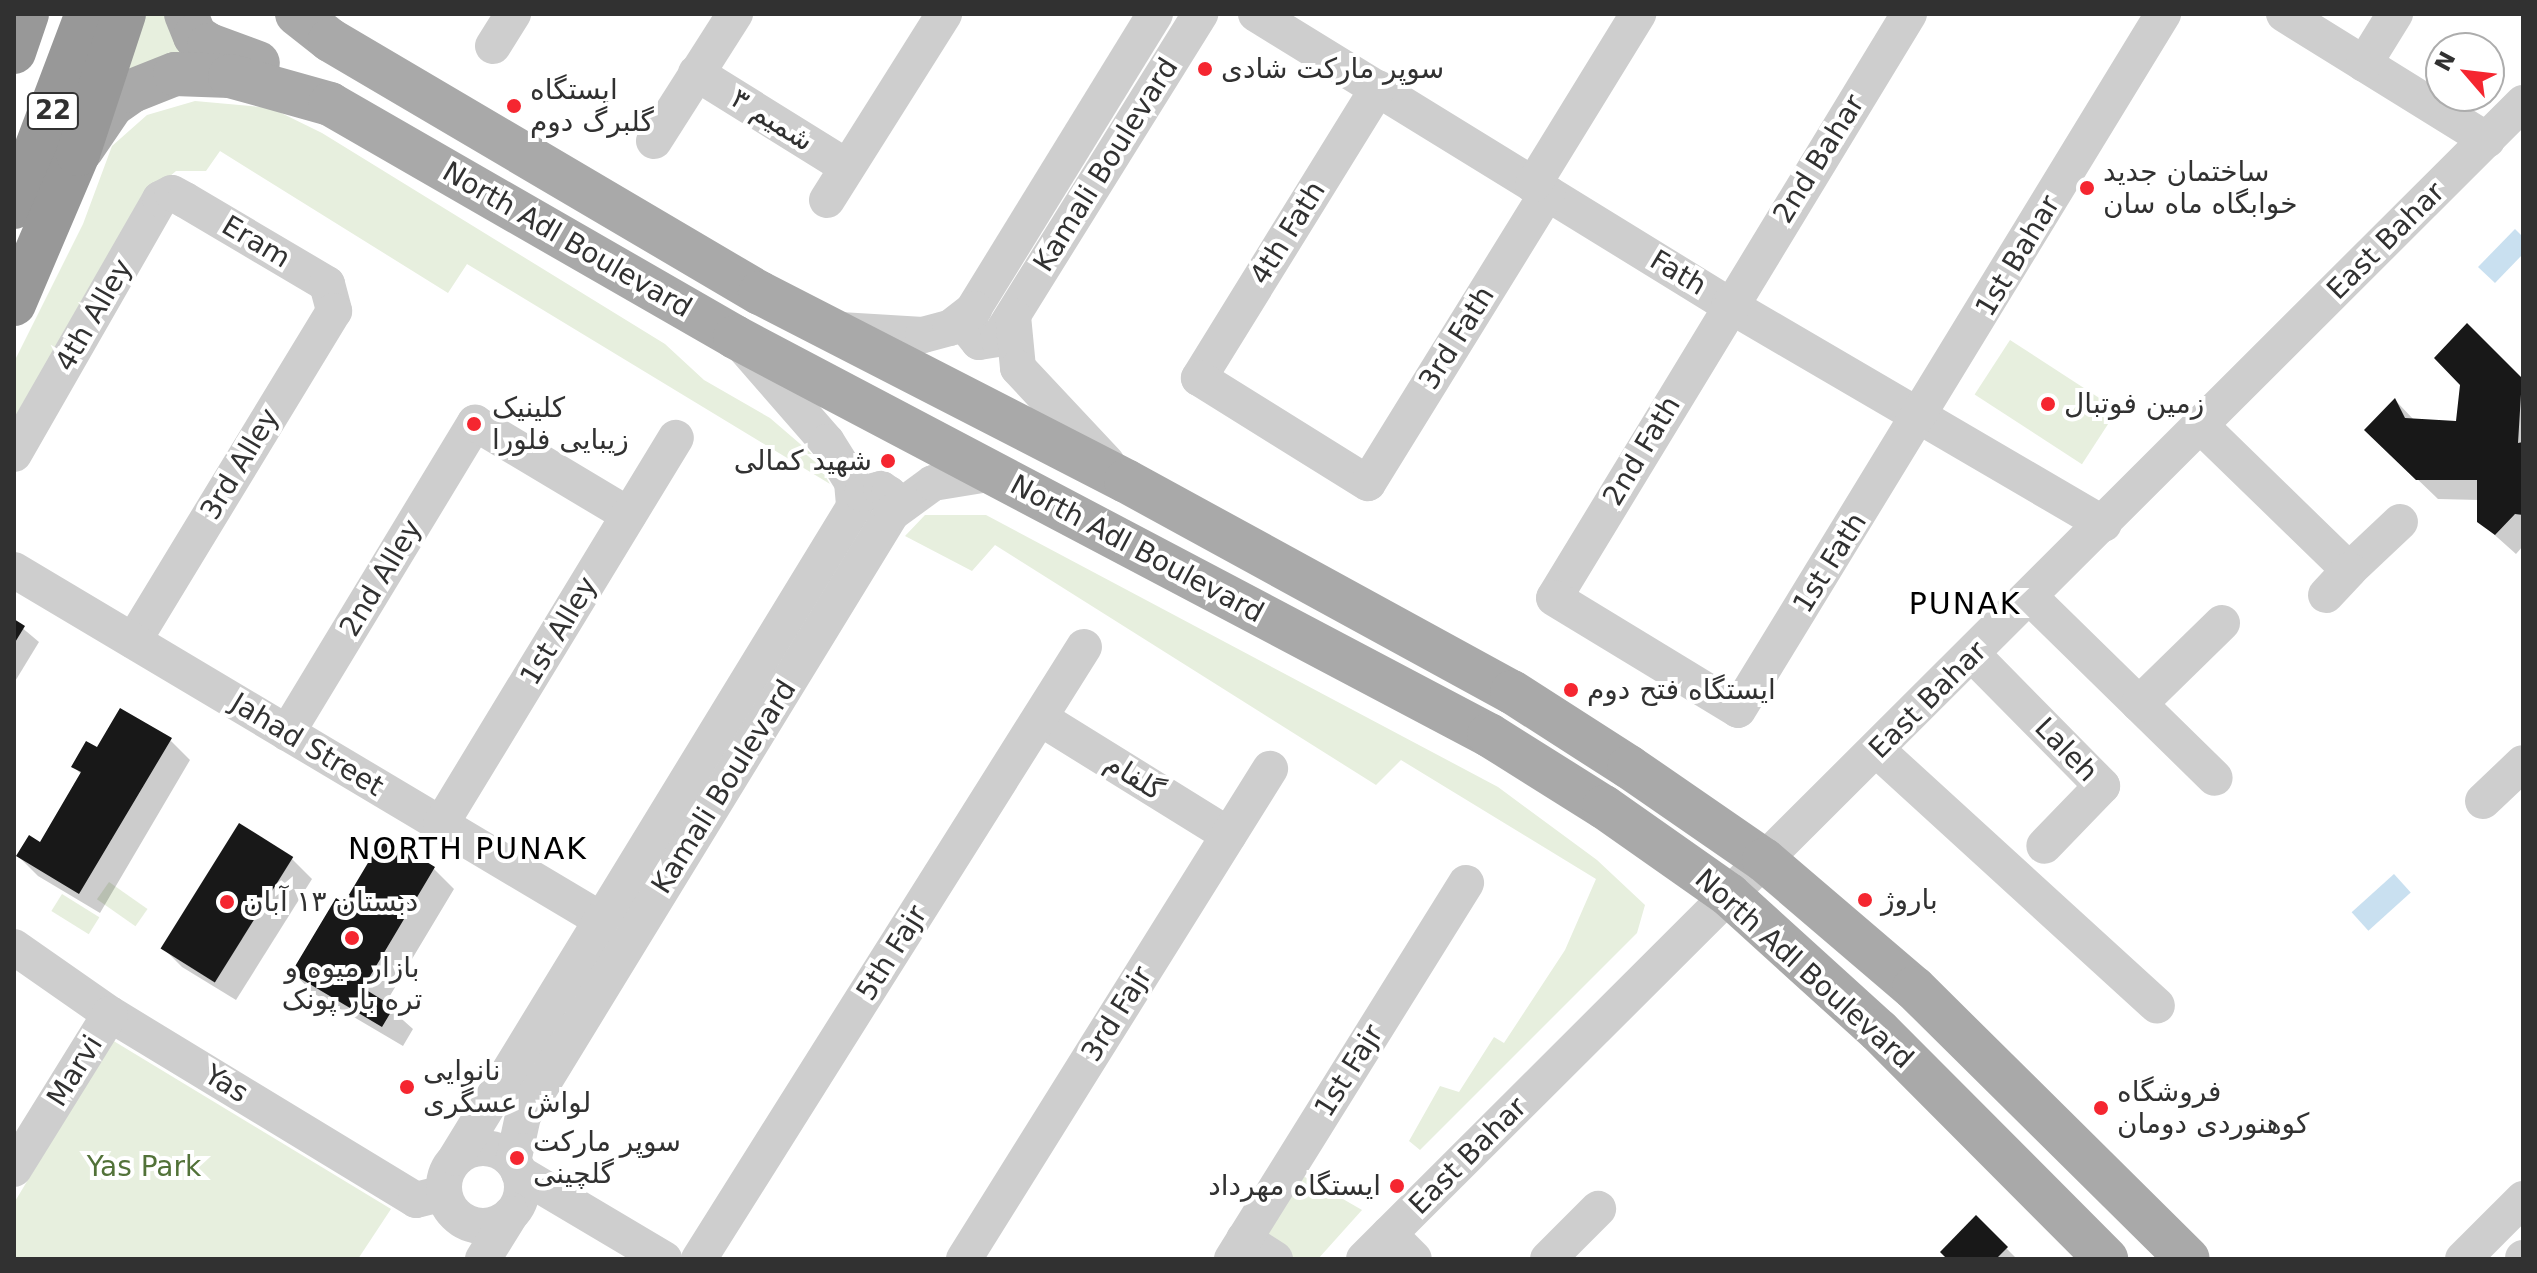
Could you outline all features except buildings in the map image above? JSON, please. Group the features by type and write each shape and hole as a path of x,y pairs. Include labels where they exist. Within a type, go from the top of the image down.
{"highway":[{"name":"22","path":"14,52 27,14"},
{"name":"22","path":"14,207 87,14"},
{"path":"14,304 78,154 124,14"}],"main road":[{"path":"186,14 195,36 209,45 262,64 330,104"},
{"name":"North Adl Boulevard","path":"286,14 314,27 828,329 1126,481 1512,692 1764,860 1914,988 2188,1259"},
{"name":"North Adl Boulevard","path":"78,154 112,105 175,74 230,76 330,104 735,337 1489,735 1604,807 1729,895 1879,1031 2106,1259"}],"street":[{"path":"493,46 513,14"},
{"path":"654,141 735,14"},
{"path":"827,200 944,14"},
{"name":"Kamali Boulevard","path":"828,329 923,335 950,328 972,312 1155,14"},
{"name":"Kamali Boulevard","path":"1006,328 1200,14"},
{"name":"Fath","path":"1256,14 1729,305 2104,524"},
{"name":"3rd Fath","path":"1368,483 1638,14"},
{"name":"2nd Bahar","path":"1729,305 1909,14"},
{"name":"1st Bahar","path":"1922,416 2163,14"},
{"path":"2284,14 2487,140"},
{"path":"2364,64 2395,14"},
{"name":"شمیم ۳","path":"696,73 847,167"},
{"name":"4th Fath","path":"1368,483 1199,378 1378,88"},
{"name":"East Bahar","path":"1364,1259 2031,598 2523,103"},
{"name":"4th Alley","path":"14,454 160,199 172,193 185,200"},
{"name":"Eram","path":"185,200 327,284"},
{"name":"3rd Alley","path":"133,641 334,311 327,284"},
{"name":"2nd Fath","path":"1729,305 1554,598 1738,710"},
{"path":"972,312 973,337 988,343 1006,328 1018,368 1126,481"},
{"path":"735,337 827,442 869,505"},
{"name":"1st Fath","path":"1738,710 1922,416"},
{"name":"2nd Alley","path":"287,733 475,423 629,515"},
{"path":"2202,427 2337,583 2400,522"},
{"name":"1st Alley","path":"441,824 676,438"},
{"name":"Kamali Boulevard","path":"456,1158 600,919 869,505 933,483 994,473"},
{"name":"Kamali Boulevard","path":"516,1168 523,1116 869,505"},
{"name":"Jahad Street","path":"14,570 600,919"},
{"path":"2031,598 2215,778"},
{"path":"2139,704 2222,623"},
{"name":"5th Fajr","path":"699,1259 1084,647"},
{"name":"Laleh","path":"1973,655 2102,786 2044,846"},
{"name":"گلفام","path":"1040,718 1229,835"},
{"path":"1877,750 2157,1006"},
{"path":"2483,801 2523,763"},
{"name":"3rd Fajr","path":"964,1259 1270,769"},
{"name":"1st Fajr","path":"1238,1249 1466,883"},
{"name":"Yas","path":"14,947 110,1014 416,1200 444,1193"},
{"name":"Marvi","path":"14,1169 110,1014"},
{"path":"511,1214 490,1225 466,1222 444,1193 456,1158 467,1151 492,1149 516,1168 664,1259"},
{"path":"483,1259 521,1195 516,1168"},
{"path":"2463,1259 2523,1199"},
{"path":"1548,1259 1598,1209"},
{"path":"1389,1234 1414,1259"},
{"path":"1238,1249 1275,1259"}],"green space":[{"path":"129,14 171,14 189,50 121,83"},
{"path":"195,101 271,108 322,133 665,344 704,380 770,418 813,455 830,484 467,264 448,293 220,151 206,171 176,171 150,193 14,435 14,362 83,224 112,146 147,115"},
{"name":"زمین فوتبال","path":"2010,340 2117,410 2082,464 1975,395"},
{"path":"925,515 986,515 1498,787 1597,860 1645,905 1637,933 1420,1150 1409,1141 1440,1086 1459,1092 1494,1037 1504,1043 1565,950 1596,879 1401,760 1376,785 995,545 972,571 905,536"},
{"path":"109,882 148,909 135,926 97,899"},
{"path":"62,894 99,917 89,934 51,911"},
{"name":"Yas Park","path":"112,1040 391,1209 358,1259 14,1259 14,1203"},
{"path":"1298,1173 1362,1210 1318,1259 1244,1259"}],"water":[{"path":"2515,229 2523,237 2523,254 2495,283 2478,267"},
{"path":"2394,874 2411,893 2368,931 2352,912"}],"place":[{"name":"سوپر مارکت شادی","path":"1205,69"},
{"name":"ایستگاه گلبرگ دوم","path":"514,106"},
{"name":"ساختمان جدید خوابگاه ماه سان","path":"2087,188"},
{"name":"زمین فوتبال","path":"2048,404"},
{"name":"کلینیک زیبایی فلورا","path":"474,424"},
{"name":"شهید کمالی","path":"888,461"},
{"name":"ایستگاه فتح دوم","path":"1571,690"},
{"name":"باروژ","path":"1865,900"},
{"name":"دبستان ۱۳ آبان","path":"227,902"},
{"name":"بازار ميوه و تره بار پونک","path":"352,938"},
{"name":"نانوایی لواش عسگری","path":"407,1087"},
{"name":"فروشگاه کوهنوردی دومان","path":"2101,1108"},
{"name":"سوپر مارکت گلچینی","path":"517,1158"},
{"name":"ایستگاه مهرداد","path":"1397,1186"}],"district":[{"name":"PUNAK","path":"1965,604"},
{"name":"NORTH PUNAK","path":"468,849"}]}
